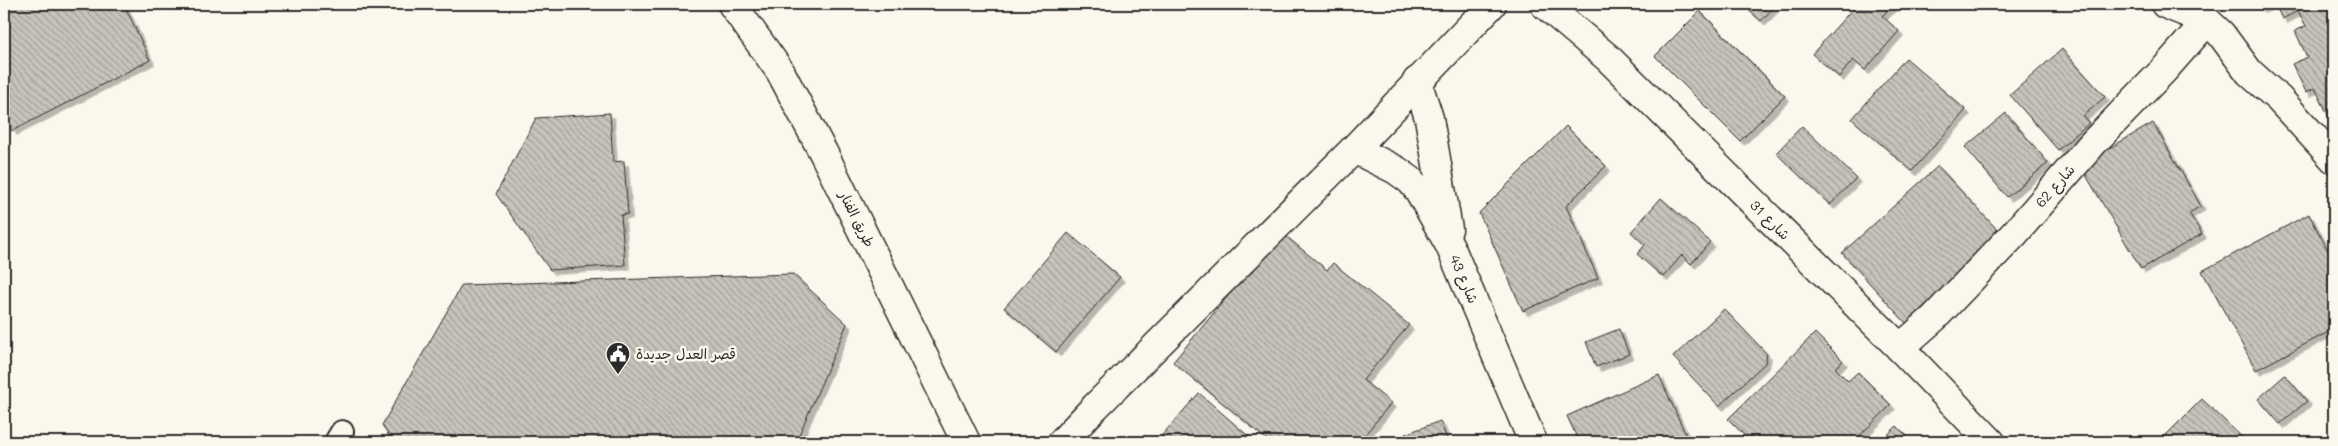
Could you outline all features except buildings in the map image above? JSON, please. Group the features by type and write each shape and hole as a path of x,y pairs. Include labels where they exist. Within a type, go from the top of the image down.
{"street":[{"name":"طريق الفنار","path":"732,4 780,71 841,188 966,442"},
{"path":"1062,442 1095,406 1354,149 1492,4"},
{"name":"شارع 31","path":"1544,4 1608,58 1900,348 1990,442"},
{"path":"2165,4 2207,21 2221,34 2249,72 2279,99 2334,159"},
{"name":"شارع 62","path":"1900,348 1934,318 2015,233 2093,143 2163,71 2207,21"},
{"path":"1417,82 1429,118 1450,246"},
{"name":"شارع 43","path":"1354,149 1396,170 1410,180 1419,191 1450,246 1533,442"}],"place":[{"name":"قصر العدل جديدة","path":"618,375"}]}
